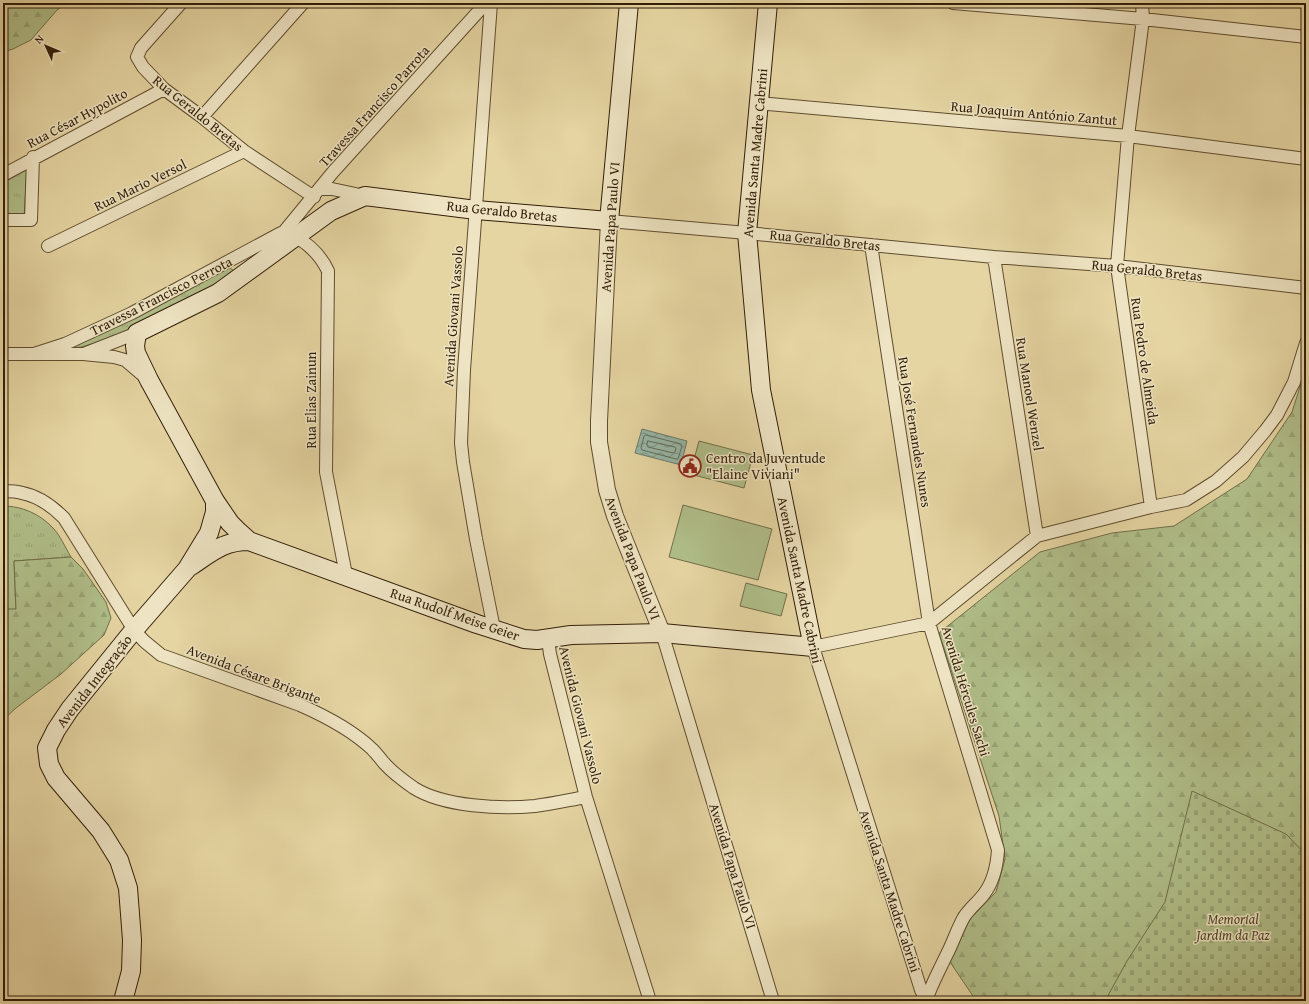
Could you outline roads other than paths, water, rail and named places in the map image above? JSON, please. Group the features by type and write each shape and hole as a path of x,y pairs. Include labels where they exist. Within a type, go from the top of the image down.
{"main road":[{"name":"Avenida Papa Paulo VI","path":"610,222 629,3"},
{"name":"Avenida Santa Madre Cabrini","path":"768,3 747,233 761,390 813,647"},
{"name":"Rua Geraldo Bretas","path":"365,196 476,210 610,222"},
{"name":"Travessa Francisco Perrota","path":"137,333 218,293 256,267 291,234 331,210 365,196"},
{"path":"137,333 135,346 136,353 149,380 215,501 230,523 249,541"},
{"name":"Avenida Integração","path":"123,1001 131,971 132,940 128,888 119,860 100,831 56,778 49,764 47,748 56,730 70,709 134,630 187,569 209,533 215,512 215,501"},
{"name":"Avenida Integração","path":"187,569 224,544 237,541 249,541"},
{"name":"Rua Rudolf Meise Geier","path":"249,541 524,639 537,640 571,635 662,633 813,647"}],"street":[{"name":"Rua Geraldo Bretas","path":"181,3 141,48 137,57 143,67 164,89 244,151 317,193 332,189 365,196"},
{"path":"202,117 302,3"},
{"name":"Travessa Francisco Parrota","path":"291,234 317,193 333,172 486,3"},
{"name":"Avenida Giovani Vassolo","path":"491,3 464,370 461,443 476,538 494,629"},
{"path":"953,3 1143,19 1306,38"},
{"name":"Rua Pedro de Almeida","path":"1142,3 1143,19 1128,136 1117,266 1151,507"},
{"name":"Rua César Hypolito","path":"3,175 33,157 164,89"},
{"name":"Rua Joaquim António Zantut","path":"758,103 1128,136 1306,159"},
{"name":"Rua Mario Versol","path":"48,246 244,151"},
{"path":"3,220 31,220 33,157"},
{"name":"Rua Geraldo Bretas","path":"610,222 747,233 994,257 1117,266 1306,288"},
{"name":"Avenida Papa Paulo VI","path":"610,222 599,406 599,442 607,490 615,516 662,633 774,1001"},
{"name":"Travessa Francisco Perrota","path":"34,354 65,344 291,234"},
{"name":"Rua Elias Zainun","path":"291,234 311,247 328,271 326,472 346,575"},
{"name":"Rua José Fernandes Nunes","path":"872,245 929,623"},
{"name":"Rua Manoel Wenzel","path":"994,257 1037,536"},
{"name":"Travessa Francisco Perrota","path":"83,354 137,333"},
{"name":"Avenida Hércules Sachi","path":"926,1000 934,979 946,957 964,917 984,894 990,884 997,867 998,850 929,623 1037,536 1151,507 1186,500 1216,481 1243,457 1276,415 1294,382 1306,343"},
{"path":"3,354 83,354 103,356 125,360 149,380"},
{"name":"Avenida Césare Brigante","path":"3,490 23,493 35,498 56,510 64,518 134,630 144,641 161,655 300,704 344,727 372,749 385,764 415,788 435,797 460,803 509,807 536,806 586,797"},
{"name":"Rua Rudolf Meise Geier","path":"813,647 929,623"},
{"name":"Avenida Giovani Vassolo","path":"548,639 550,654 586,797 650,1001"},
{"name":"Avenida Santa Madre Cabrini","path":"813,647 921,990 926,1000"}],"water":[{"path":"642,429 687,441 681,465 635,453"}],"place":[{"name":"Centro da Juventude \"Elaine Viviani\"","path":"690,466"}],"park label":[{"name":"Memorial Jardim da Paz","path":"1233,928"}]}
